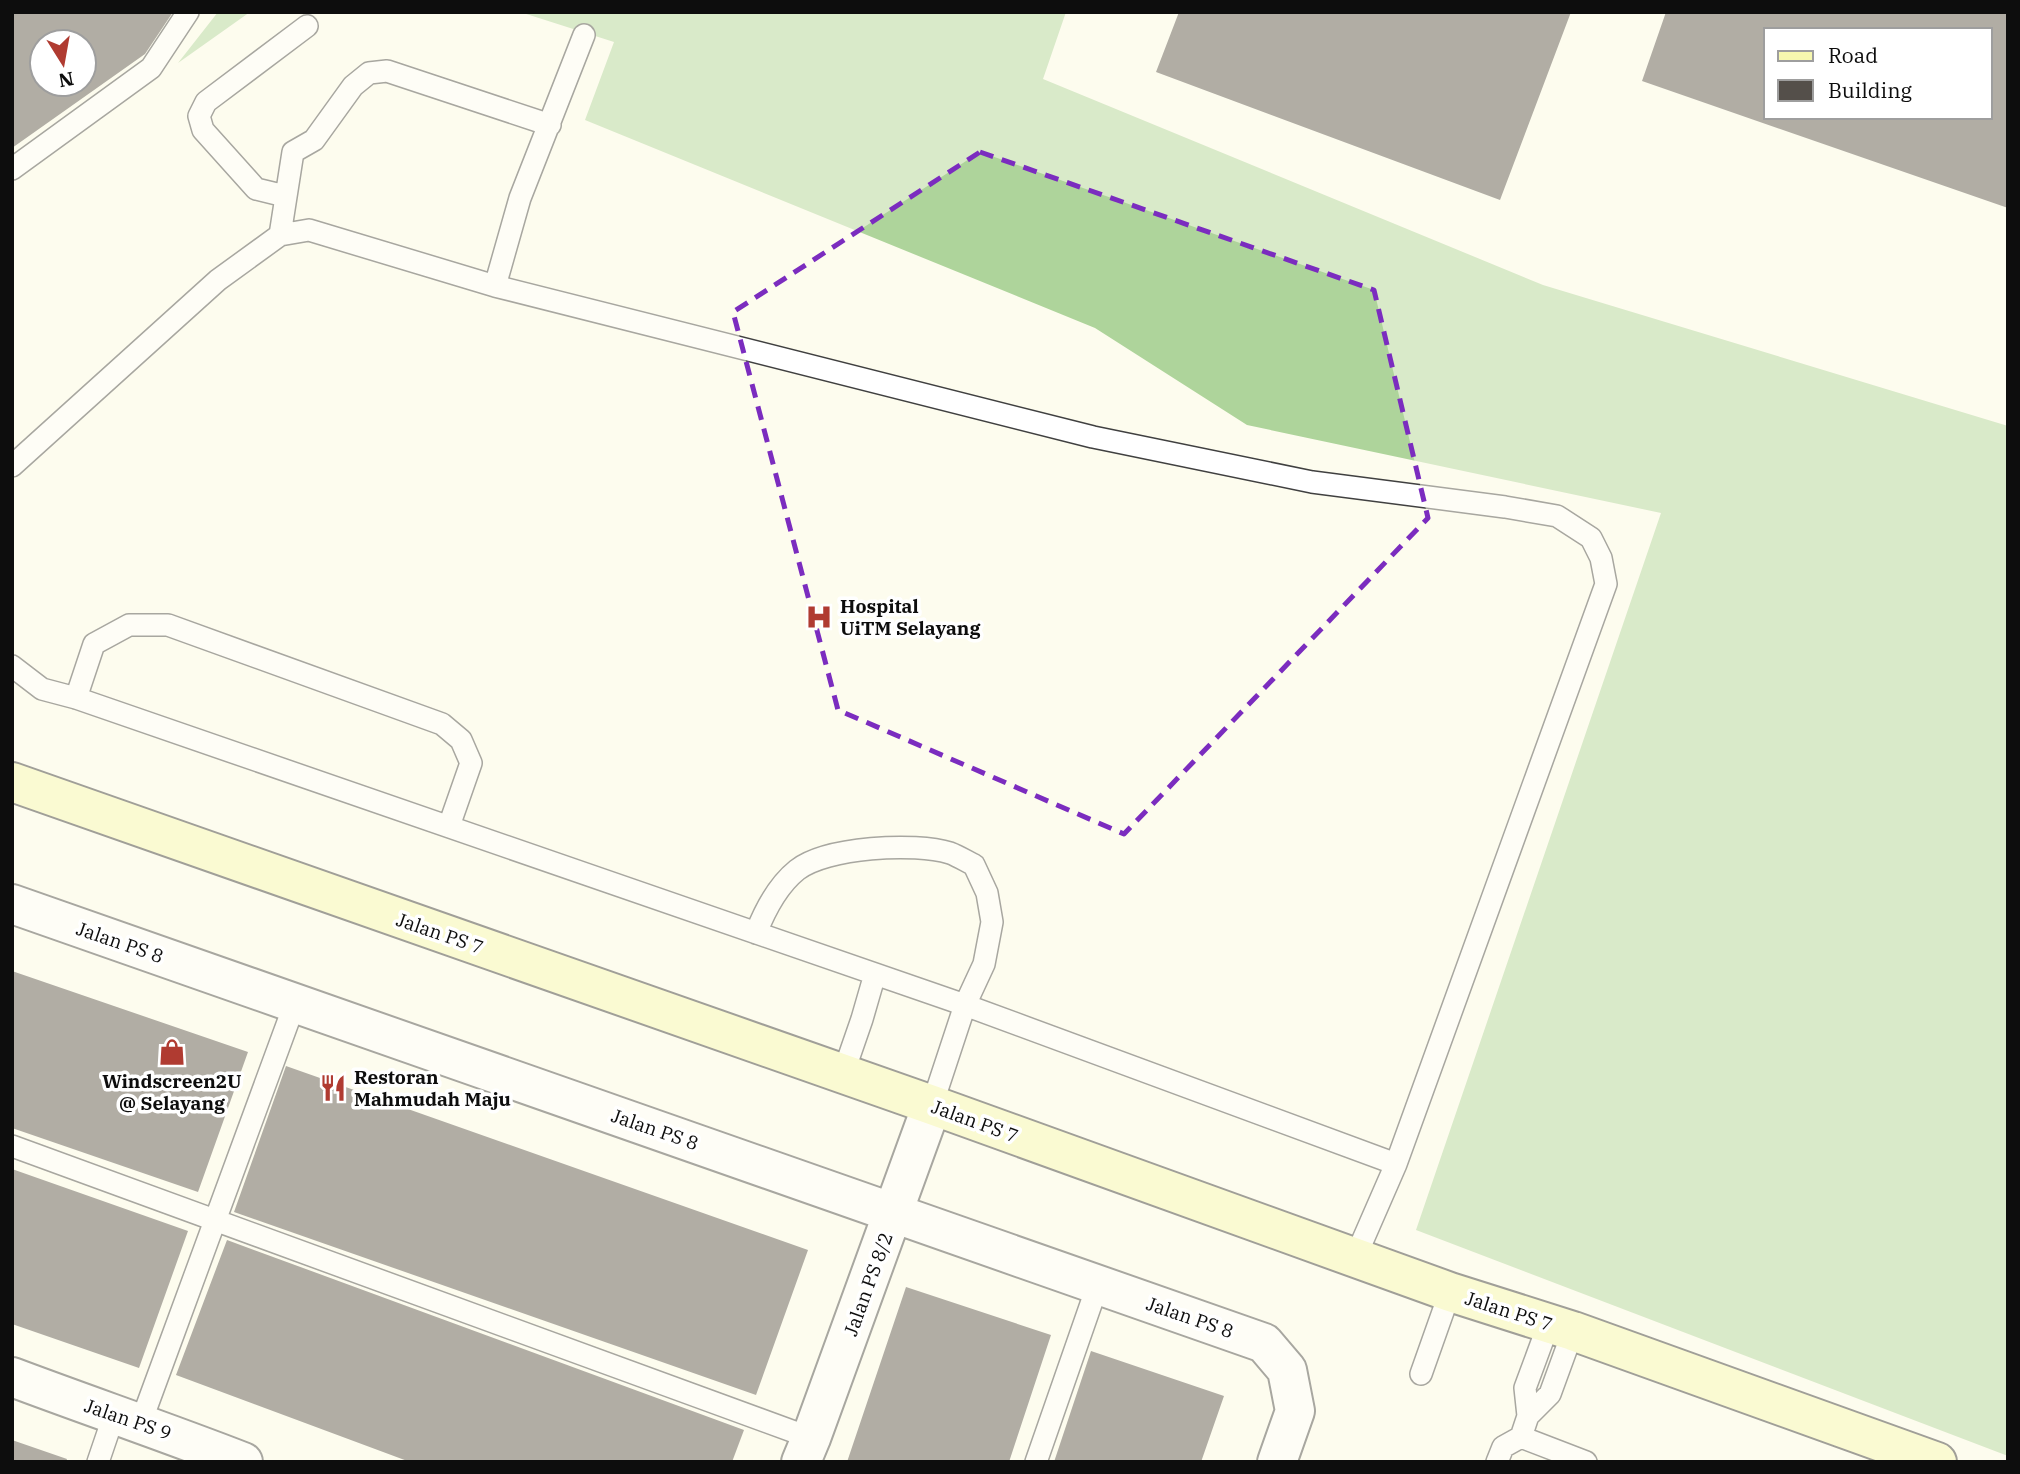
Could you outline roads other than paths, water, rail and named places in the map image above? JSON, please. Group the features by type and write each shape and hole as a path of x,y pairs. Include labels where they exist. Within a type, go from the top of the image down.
{"street":[{"name":"Jalan PS 7","path":"12,782 1937,1462"},
{"name":"Jalan PS 8","path":"12,904 1264,1343 1287,1370 1295,1411 1277,1462"},
{"name":"Jalan PS 8/2","path":"806,1450 932,1105"},
{"name":"Jalan PS 9","path":"12,1377 243,1462"}],"lane":[{"path":"12,169 151,68 188,12"},
{"path":"285,196 256,190 203,130 199,116 206,102 307,26"},
{"path":"495,286 520,198 584,35"},
{"path":"281,234 293,152 314,140 353,86 369,73 387,71 550,125"},
{"path":"12,466 218,280 281,234 309,230 495,286 1093,437 1312,482 1557,516 1591,538 1601,558 1606,584 1396,1164 1355,1258"},
{"path":"76,698 94,644 129,625 168,625 442,724 461,740 471,763 449,826"},
{"path":"12,666 42,689 76,698 965,1005 1396,1164"},
{"path":"756,933 766,908 782,886 797,870 819,858 884,848 914,848 949,853 974,865 987,893 992,922 984,964 965,1005 932,1105"},
{"path":"843,1074 875,974"},
{"path":"97,1462 127,1419 214,1221 295,1003"},
{"path":"12,1146 214,1221 806,1450"},
{"path":"1037,1462 1098,1284"},
{"path":"1421,1374 1450,1292"},
{"path":"1497,1462 1503,1447 1521,1437 1528,1416 1550,1394 1561,1327"},
{"path":"1521,1437 1586,1462"}],"place":[{"name":"Hospital UiTM Selayang","path":"819,617"},
{"name":"Windscreen2U @ Selayang","path":"172,1052"},
{"name":"Restoran Mahmudah Maju","path":"333,1088"}]}
